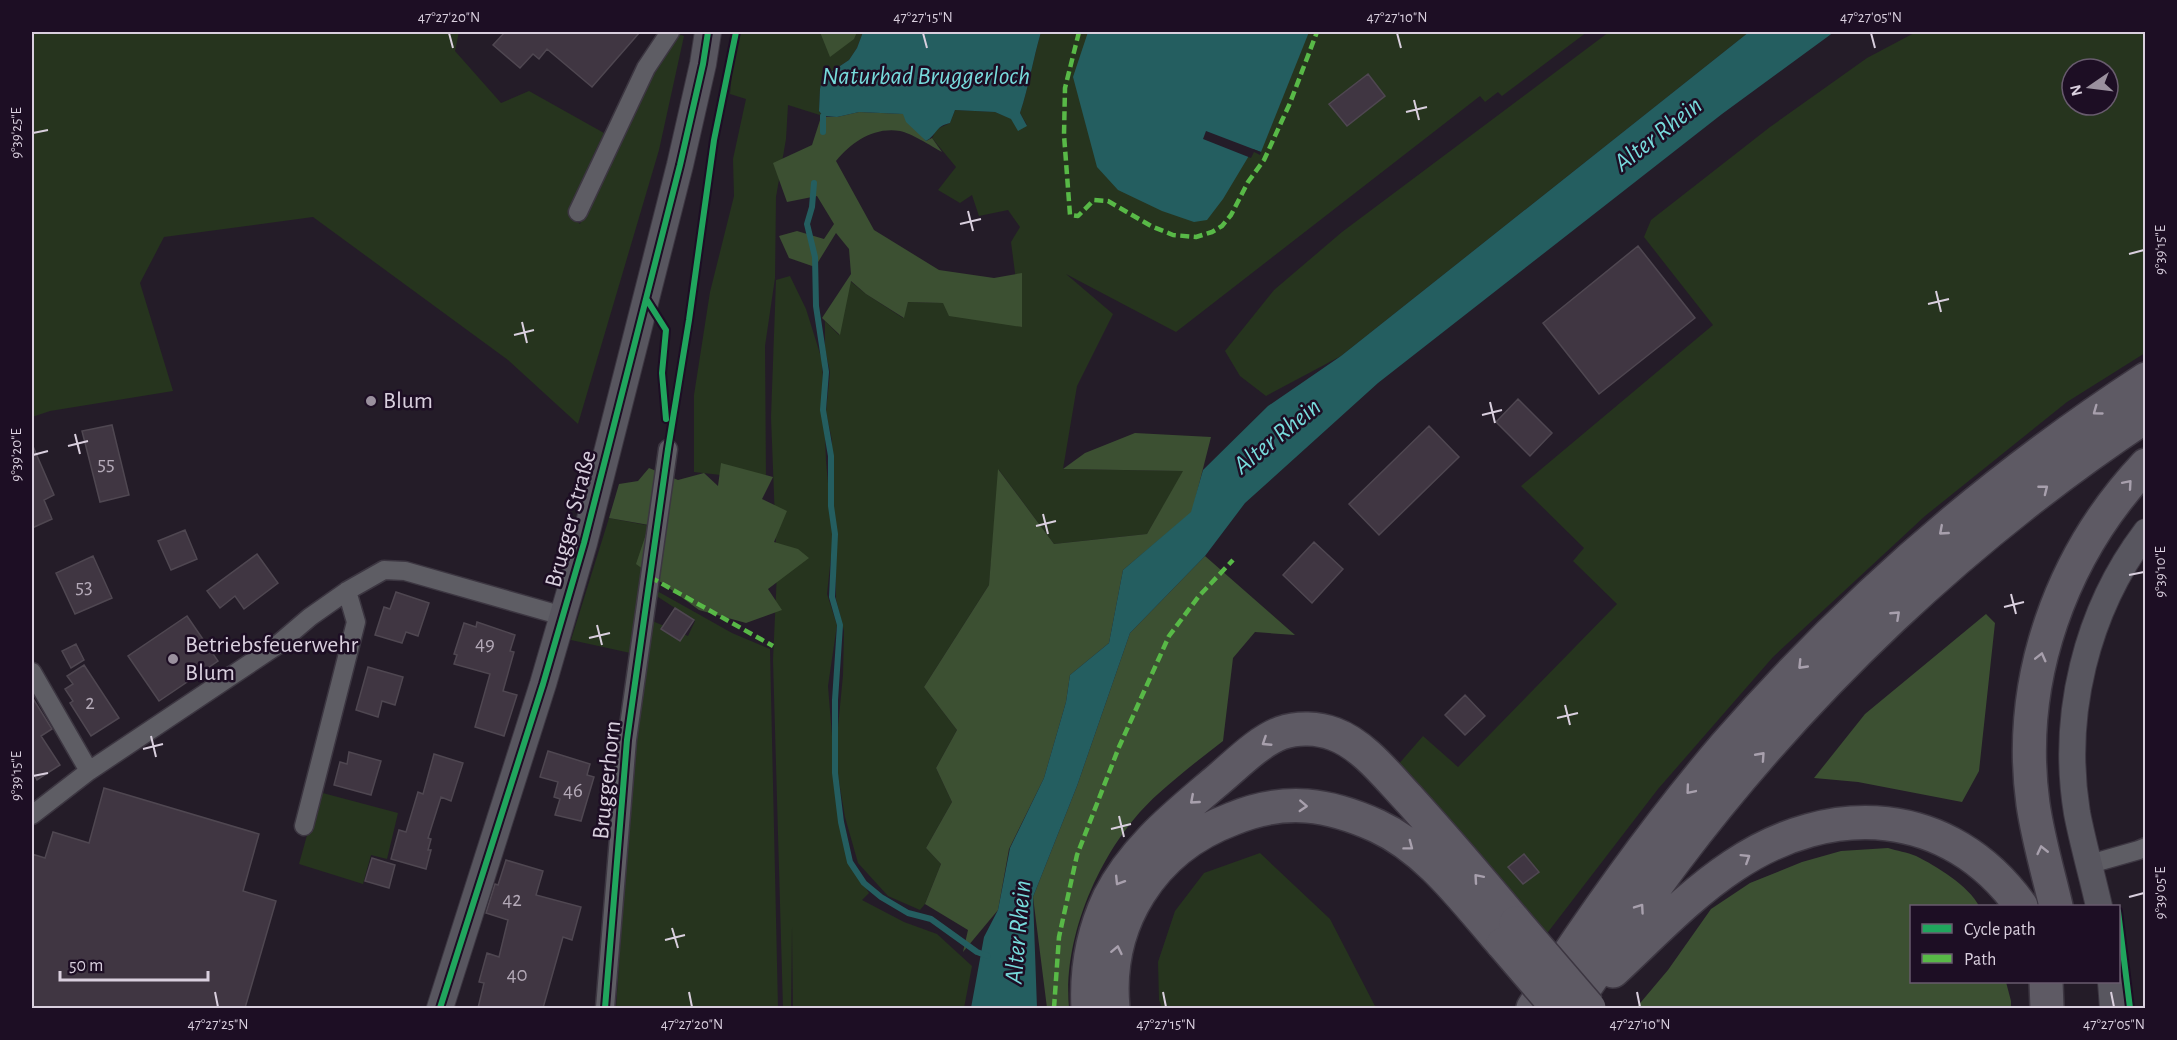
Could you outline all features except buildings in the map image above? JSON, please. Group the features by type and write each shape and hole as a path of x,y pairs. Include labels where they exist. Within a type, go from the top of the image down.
{"highway":[{"path":"1533,1008 1571,950 1679,802 1727,744 1828,637 1899,570 1983,498 2064,435 2145,379"},
{"path":"1572,1008 1644,903 1695,835 1744,775 1829,681 1897,614 2007,518 2093,452 2145,417"},
{"path":"2055,905 2036,826 2031,783 2031,713 2037,673 2056,606 2076,562 2108,510 2145,465"},
{"path":"1088,1008 1089,972 1095,939 1108,901 1132,861 1155,835 1234,766 1264,742 1291,731 1324,731 1340,737 1361,750 1440,834 1510,933 1558,1008"},
{"path":"1113,1008 1112,976 1120,935 1130,911 1150,878 1174,851 1203,832 1234,818 1267,808 1296,806 1317,807 1346,814 1384,829 1413,849 1510,933 1589,1008"},
{"path":"1572,1008 1698,892 1728,869 1771,843 1823,826 1851,822 1876,822 1901,825 1930,833 1975,857 2000,880 2020,905"},
{"path":"1522,1008 1571,950"},
{"path":"2046,983 2047,1008"},
{"path":"2068,983 2069,1008"}],"main road":[{"name":"Brugger Straße","path":"441,1008 563,616 653,278 701,75 708,32"},
{"path":"2099,905 2077,814 2072,767 2076,701 2085,656 2095,625 2123,566 2145,532"},
{"path":"2111,983 2113,1008"}],"street":[{"path":"578,212 646,68 670,32"},
{"name":"Bruggerhorn","path":"605,1008 627,740 668,449"},
{"path":"32,815 89,771 276,646 310,617 384,570 405,570 563,616"},
{"path":"304,826 356,622 348,591"},
{"path":"32,672 89,771"},
{"path":"2090,864 2145,847"}],"shaded area":[{"path":"32,32 459,32 455,51 501,103 529,91 604,133 592,158 571,217 580,224 639,96 679,34 684,36 659,150 578,424 508,360 313,217 164,237 140,283 173,391 50,411 32,417"},
{"path":"736,32 863,32 849,60 822,80 819,111 823,116 788,105 786,139 776,197 775,278 765,346 766,480 694,472 694,395 710,292 734,196 733,159 746,99 730,94"},
{"path":"820,32 857,32 854,39 830,57"},
{"path":"1041,32 1587,32 1502,96 1498,92 1485,102 1480,96 1176,332 1066,274 1113,314 1077,386 1063,469 1184,471 1147,534 1054,544 999,470 989,585 924,687 957,730 936,768 952,802 926,848 941,864 925,904 920,910 888,896 858,863 845,817 835,758 843,675 844,631 836,599 836,524 832,502 832,440 826,412 830,372 825,349 825,321 839,335 850,281 903,318 908,302 943,303 1022,327 1011,242 1020,227 1008,210 979,216 972,195 960,203 938,190 956,167 932,138 937,129 950,123 955,110 995,112 1027,125 1020,113"},
{"path":"1609,32 1749,32 1341,356 1266,396 1240,376 1225,351 1274,290 1342,232"},
{"path":"1916,32 2145,32 2145,353 2067,402 1925,516 1773,657 1658,789 1545,936 1397,766 1423,736 1458,767 1617,604 1573,561 1584,548 1521,486 1713,325 1644,237 1651,220 1770,127 1867,58"},
{"path":"859,112 904,114 926,141 932,138 942,152 910,134 890,130 864,137 836,161 874,230 939,270 994,278 1022,273 1022,327 949,316 943,303 908,302 904,318 866,294 851,281 840,335 822,318 851,274 849,249 836,233 815,267 789,258 779,236 797,231 824,239 834,224 817,196 787,202 773,163 812,145 821,117 837,117"},
{"path":"790,276 806,309 822,360 826,461 833,538 827,594 837,625 828,686 837,798 847,856 869,893 862,900 904,922 937,934 972,966 964,1008 793,1008 792,927 791,1008 783,1008 773,660 777,572 771,417 776,280"},
{"path":"1135,433 1211,437 1192,512 1123,570 1109,643 1070,675 1066,702 1044,778 1009,849 998,910 963,952 968,930 925,904 941,864 926,848 952,802 936,768 957,730 924,687 989,585 998,469 1054,544 1147,534 1183,471 1063,469 1085,453"},
{"path":"721,463 773,477 762,499 787,511 774,542 798,549 809,558 768,589 782,610 746,623 699,610 636,564 649,525 609,518 619,484 638,481 649,468 678,480 704,473 718,486"},
{"path":"609,518 651,526 635,654 571,640"},
{"path":"1205,556 1295,635 1255,632 1233,658 1223,741 1158,794 1138,814 1120,838 1090,892 1080,921 1072,950 1069,1008 1047,1008 1033,897 1077,786 1130,633"},
{"path":"659,592 732,633 770,649 778,1008 616,1008 634,741 650,620 688,636 695,621 655,595"},
{"path":"1986,614 1995,623 1979,771 1962,802 1858,782 1814,778 1865,714"},
{"path":"319,792 398,813 387,859 371,855 363,884 299,864"},
{"path":"1888,848 1909,853 1942,871 1968,891 1978,905 1910,905 1910,983 2006,983 2011,1008 1636,1008 1668,970 1711,909 1750,883 1802,862 1841,851"},
{"path":"1260,853 1330,919 1376,1008 1162,1008 1159,1000 1158,962 1175,911 1204,873"}],"water":[{"name":"Naturbad Bruggerloch","path":"863,32 1041,32 1020,113 1027,126 1018,131 1011,119 995,112 955,110 950,123 941,126 926,141 906,122 903,114 859,112 837,117 823,116 819,111 822,80 849,60"},
{"path":"1088,32 1309,32 1261,152 1253,149 1223,199 1207,220 1194,222 1162,211 1118,190 1097,167 1073,77"},
{"name":"Alter Rhein","path":"1749,32 1834,32 1722,114 1378,383 1245,503 1205,556 1130,633 1077,786 1033,897 1037,1008 971,1008 984,937 998,910 1010,848 1044,778 1066,702 1070,675 1109,643 1123,570 1191,512 1203,470 1268,406 1341,356"}],"pier":[{"path":"1206,131 1261,152 1260,155 1254,152 1251,158 1203,139"}],"waterway":[{"path":"823,116 823,132"},
{"name":"Alter Rhein","path":"814,183 812,207 807,224 815,257 816,306 826,372 823,410 831,456 831,506 835,534 832,597 840,625 835,700 835,773 841,822 850,862 864,883 881,897 908,913 931,919 977,952 988,956"}],"marked path":[{"path":"1079,32 1065,88 1064,135 1070,215 1078,216 1094,200 1108,201 1151,226 1173,235 1196,237 1222,226 1264,160 1290,103 1317,32"},
{"path":"1054,1008 1059,937 1077,855 1119,747 1169,636 1199,596 1233,560"},
{"path":"650,577 773,646"}],"cycle path":[{"path":"440,1008 543,684 584,543 680,165 708,32"},
{"path":"605,1008 627,740 714,140 736,32"},
{"path":"647,300 666,330 662,373 666,419"},
{"path":"2120,927 2130,1008"}],"place":[{"name":"Blum","path":"371,401"},
{"name":"Betriebsfeuerwehr Blum","path":"173,659"}]}
